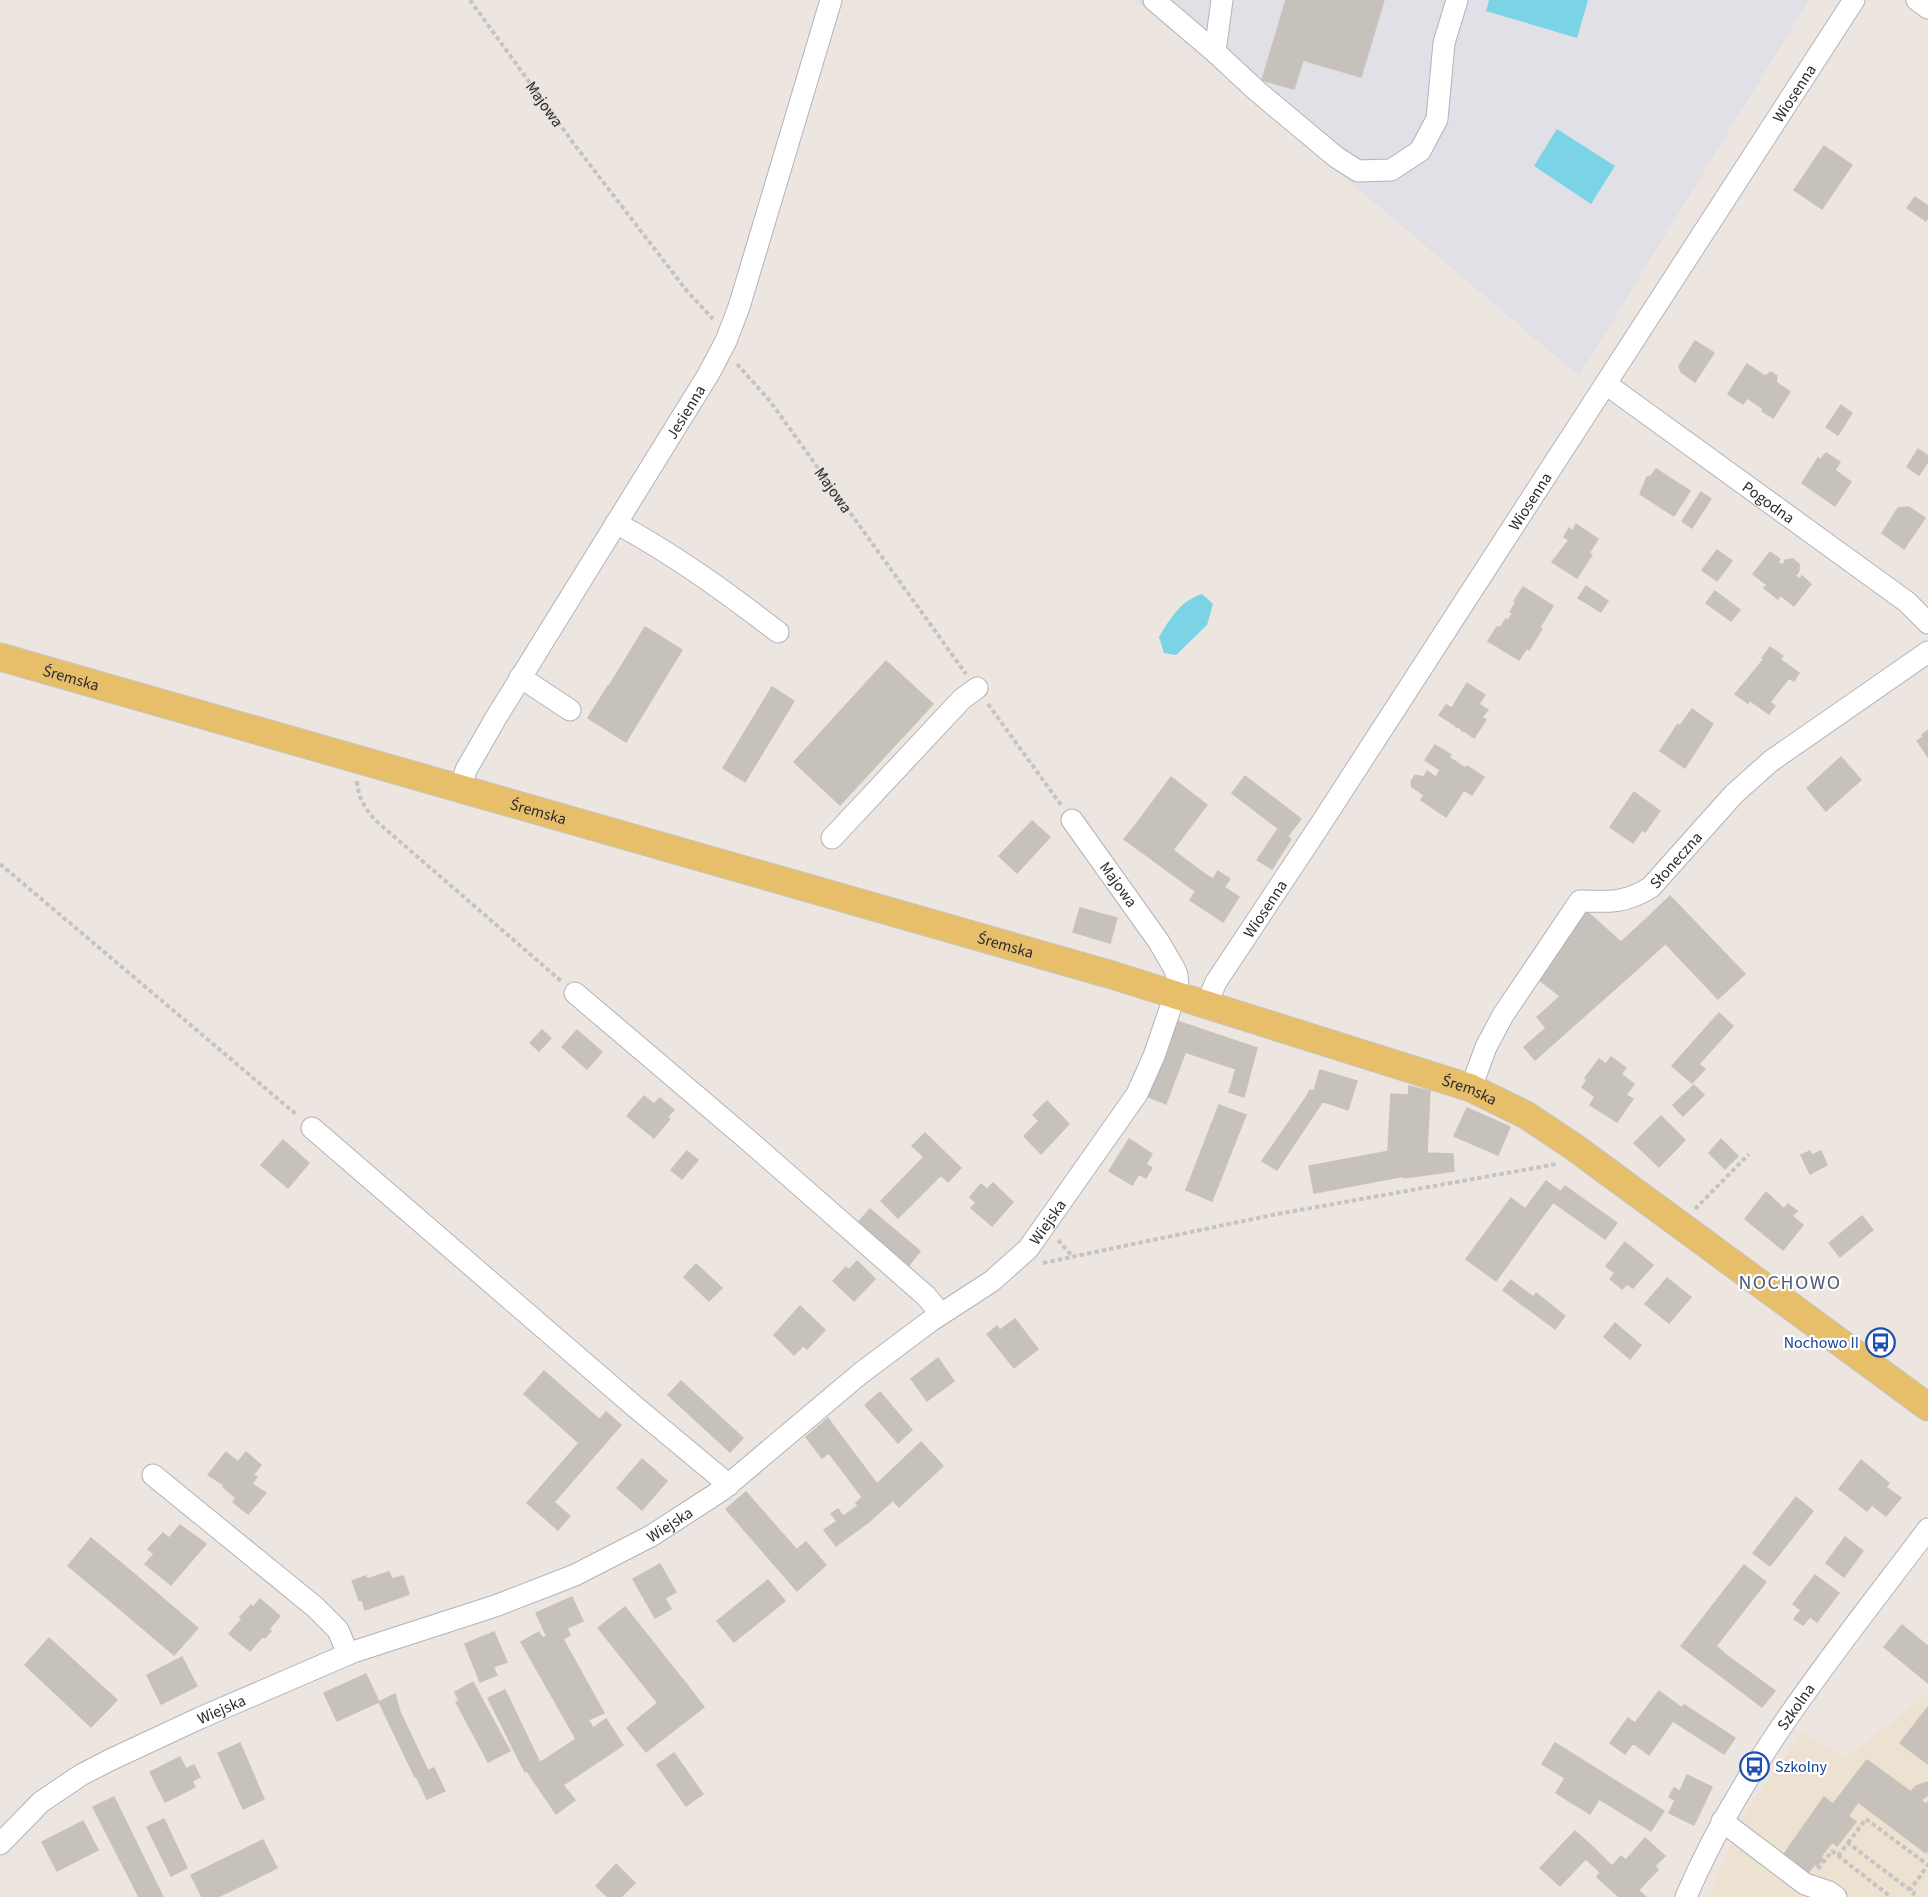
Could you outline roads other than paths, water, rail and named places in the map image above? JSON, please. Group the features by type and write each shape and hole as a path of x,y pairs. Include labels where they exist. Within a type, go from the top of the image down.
{"main road":[{"name":"Śremska","path":"0,657 933,922 1175,994 1471,1088 1526,1115 1574,1147 1928,1407"}],"street":[{"name":"Jesienna","path":"460,789 470,763 520,677 708,375 726,341 748,280 831,0"},
{"path":"1154,0 1215,52 1257,92 1336,157 1358,171 1391,170 1420,152 1437,119 1444,44 1457,0"},
{"path":"1215,52 1222,0"},
{"name":"Wiosenna","path":"1207,1004 1216,982 1228,963 1322,822 1854,0"},
{"path":"1917,0 1928,8"},
{"name":"Pogodna","path":"1606,384 1906,602 1928,623"},
{"path":"616,523 707,578 778,632"},
{"name":"Słoneczna","path":"1471,1088 1485,1047 1503,1015 1580,901 1619,901 1636,896 1651,887 1734,794 1771,761 1928,652"},
{"path":"520,677 570,710"},
{"path":"832,838 962,699 977,688"},
{"name":"Majowa","path":"1072,820 1159,942 1177,975 1178,986 1175,994"},
{"path":"575,993 926,1296 941,1314"},
{"name":"Wiejska","path":"0,1844 41,1802 81,1775 201,1718 348,1654 495,1606 575,1575 651,1536 729,1485 861,1373 1015,1263 1046,1226 1137,1094 1154,1056 1175,994"},
{"path":"312,1128 729,1485"},
{"path":"153,1475 315,1607 338,1630 348,1654"},
{"name":"Szkolna","path":"1686,1897 1722,1821 1754,1766 1785,1720 1928,1528"},
{"path":"1722,1821 1805,1884 1829,1892 1836,1897"}],"water":[{"path":"1489,0 1588,0 1577,38 1486,11"},
{"path":"1557,129 1615,166 1591,204 1534,166"},
{"path":"1202,594 1213,604 1207,625 1176,655 1164,653 1159,637 1167,624 1182,605"}],"place":[{"name":"Nochowo II","path":"1880,1342"},
{"name":"Szkolny","path":"1754,1766"}],"district":[{"name":"NOCHOWO","path":"1790,1282"}]}
